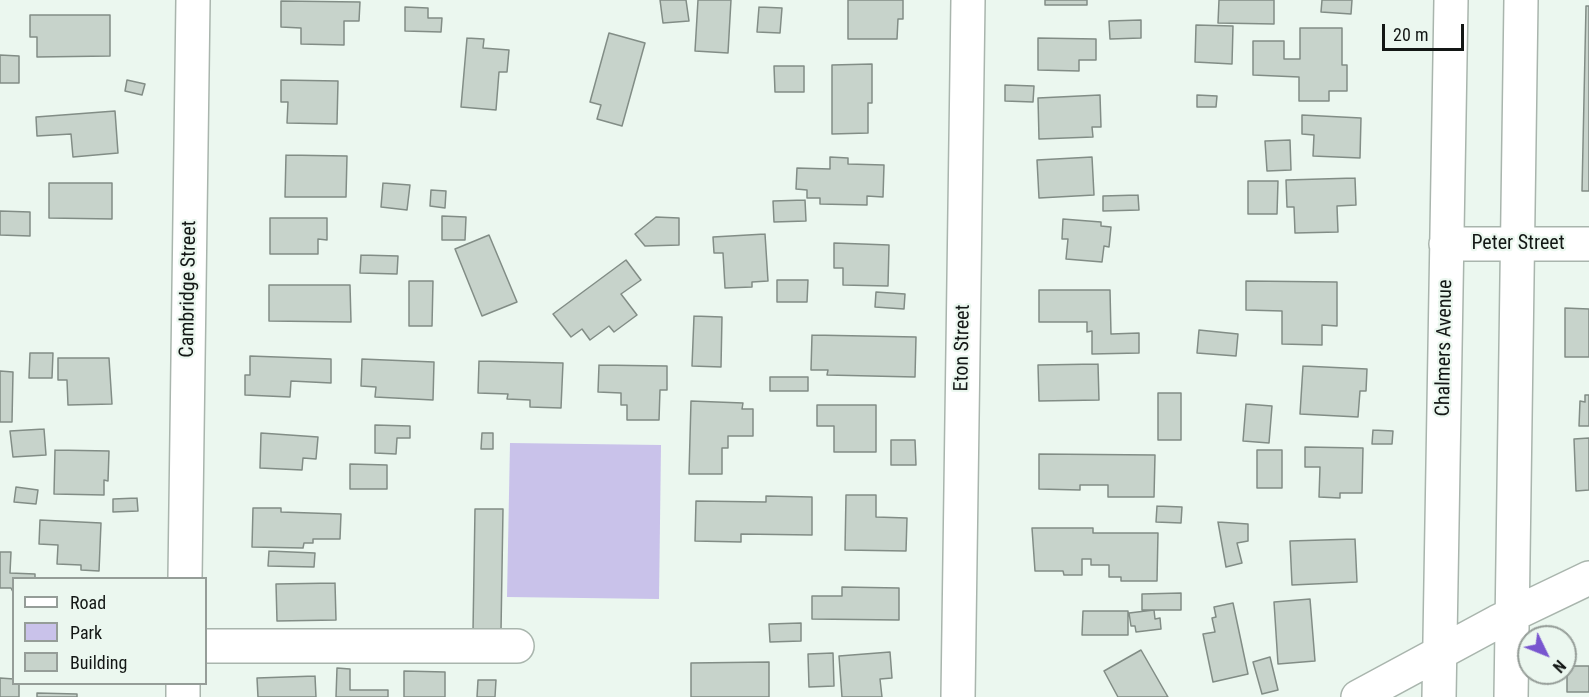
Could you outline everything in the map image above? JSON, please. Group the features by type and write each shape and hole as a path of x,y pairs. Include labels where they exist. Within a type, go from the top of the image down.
{"street":[{"name":"Cambridge Street","path":"185,577 193,0"},
{"name":"Eton Street","path":"958,697 968,0"},
{"name":"Chalmers Avenue","path":"1439,697 1447,650 1446,244 1451,0"},
{"path":"1511,697 1521,0"},
{"name":"Peter Street","path":"1446,244 1589,244"},
{"path":"1358,697 1497,622 1589,578"},
{"path":"207,646 517,646"}],"green space":[{"path":"510,443 661,445 659,599 507,597"}],"building":[{"path":"660,0 686,0 689,21 663,23"},
{"path":"698,0 731,0 728,53 695,51"},
{"path":"848,0 903,0 903,19 898,19 897,39 848,39"},
{"path":"1045,0 1087,0 1087,5 1045,5"},
{"path":"1219,0 1274,0 1274,24 1218,23"},
{"path":"1322,0 1352,0 1351,14 1321,12"},
{"path":"281,1 360,2 359,21 344,21 344,45 301,44 301,28 281,27"},
{"path":"1586,6 1589,6 1589,191 1582,191"},
{"path":"405,7 428,8 428,18 442,18 441,32 405,31"},
{"path":"759,7 782,8 780,33 757,32"},
{"path":"30,15 110,15 110,56 37,57 37,37 30,37"},
{"path":"1141,20 1141,38 1110,39 1109,21"},
{"path":"1196,25 1233,26 1232,64 1195,62"},
{"path":"1300,28 1342,28 1342,65 1347,65 1347,91 1329,91 1329,101 1299,101 1299,77 1253,75 1253,41 1284,41 1284,59 1300,59"},
{"path":"609,33 645,43 622,126 597,119 601,105 590,102"},
{"path":"467,38 484,39 483,48 509,50 507,72 499,72 496,110 461,107"},
{"path":"1038,38 1096,39 1096,60 1079,60 1079,71 1038,70"},
{"path":"0,55 19,56 19,83 0,83"},
{"path":"872,64 872,103 868,103 868,133 832,134 832,65"},
{"path":"774,66 804,66 804,92 775,92"},
{"path":"127,80 145,84 142,95 125,91"},
{"path":"281,80 338,81 337,124 287,123 288,102 281,102"},
{"path":"1005,85 1034,86 1033,102 1005,101"},
{"path":"1100,95 1101,127 1092,127 1093,137 1039,139 1038,98"},
{"path":"1197,95 1217,96 1216,107 1197,107"},
{"path":"115,111 118,153 73,157 71,134 37,136 36,117"},
{"path":"1302,115 1361,118 1360,158 1313,156 1314,135 1302,134"},
{"path":"1290,140 1291,170 1267,171 1265,141"},
{"path":"286,155 347,156 346,197 285,197"},
{"path":"830,157 848,158 848,164 884,165 883,197 867,196 867,205 820,204 820,198 807,198 807,190 796,189 797,168 830,169"},
{"path":"1092,157 1094,195 1039,198 1037,160"},
{"path":"1355,178 1356,205 1337,206 1338,232 1295,233 1294,207 1287,207 1286,180"},
{"path":"1248,181 1278,181 1277,214 1248,214"},
{"path":"49,183 112,183 112,219 49,218"},
{"path":"383,183 410,185 407,210 381,207"},
{"path":"431,190 446,191 445,208 430,206"},
{"path":"1138,195 1139,210 1103,211 1103,196"},
{"path":"805,200 806,221 774,222 773,201"},
{"path":"0,211 30,212 30,236 0,235"},
{"path":"442,216 466,217 465,240 442,240"},
{"path":"656,217 679,218 679,245 645,246 635,234"},
{"path":"270,218 327,218 327,240 318,239 318,254 270,254"},
{"path":"1063,219 1101,222 1101,226 1111,227 1109,247 1104,246 1102,262 1066,259 1068,239 1062,239"},
{"path":"765,234 768,281 752,282 752,287 725,288 723,253 714,253 713,237"},
{"path":"489,235 517,302 482,316 455,249"},
{"path":"834,243 889,245 888,286 843,285 843,268 834,268"},
{"path":"361,255 398,256 397,274 360,273"},
{"path":"626,260 641,280 621,294 637,315 614,332 609,326 590,340 582,329 571,337 553,314"},
{"path":"777,280 808,280 807,302 777,302"},
{"path":"409,281 433,281 432,326 409,326"},
{"path":"1246,281 1337,282 1337,326 1322,325 1322,345 1282,344 1282,311 1246,310"},
{"path":"269,285 350,285 351,322 269,321"},
{"path":"1039,290 1110,290 1111,334 1139,333 1139,353 1092,354 1092,331 1087,332 1087,322 1039,322"},
{"path":"876,292 905,294 904,309 875,307"},
{"path":"1565,308 1589,309 1589,357 1565,357"},
{"path":"694,316 722,317 721,367 692,366"},
{"path":"1199,330 1238,334 1236,356 1197,353"},
{"path":"812,335 916,337 915,377 827,375 828,370 811,370"},
{"path":"30,353 53,353 52,378 29,378"},
{"path":"250,356 331,359 331,383 291,381 290,397 245,395 245,375 250,375"},
{"path":"58,358 109,358 112,404 68,405 67,380 58,380"},
{"path":"362,359 434,362 433,400 375,397 376,387 361,386"},
{"path":"479,361 563,363 561,408 530,407 530,400 507,399 508,394 478,393"},
{"path":"1098,364 1099,400 1039,401 1038,365"},
{"path":"599,365 667,366 667,390 660,390 659,420 627,420 627,405 621,405 621,393 598,392"},
{"path":"1303,366 1367,369 1366,391 1360,391 1358,417 1300,414"},
{"path":"0,371 13,372 12,422 0,422"},
{"path":"770,377 808,377 808,391 770,391"},
{"path":"1158,393 1181,393 1181,440 1158,440"},
{"path":"1585,395 1589,395 1589,426 1579,426 1580,401 1585,402"},
{"path":"691,401 743,403 742,409 753,409 753,436 728,436 728,448 722,448 722,474 689,474"},
{"path":"1246,404 1272,406 1269,443 1243,441"},
{"path":"817,405 876,405 876,452 834,452 834,426 817,426"},
{"path":"375,425 410,426 410,438 397,438 396,454 375,453"},
{"path":"44,429 46,455 13,457 10,431"},
{"path":"1373,430 1393,431 1392,444 1372,444"},
{"path":"261,433 318,437 316,459 303,458 302,470 260,468"},
{"path":"482,433 493,433 493,449 481,449"},
{"path":"1589,438 1589,490 1576,491 1574,439"},
{"path":"891,440 915,440 916,465 891,465"},
{"path":"1305,447 1363,448 1362,493 1340,493 1340,498 1319,497 1320,467 1305,467"},
{"path":"55,450 109,451 108,481 104,480 104,495 54,494"},
{"path":"1257,450 1282,450 1282,488 1257,488"},
{"path":"1039,454 1155,455 1154,497 1108,497 1108,485 1080,485 1080,490 1039,489"},
{"path":"350,464 387,465 387,489 350,489"},
{"path":"16,487 38,490 36,504 14,502"},
{"path":"846,495 876,495 876,517 907,518 906,551 845,550"},
{"path":"766,496 812,497 812,535 741,534 741,542 695,541 696,501 766,502"},
{"path":"137,498 138,511 113,512 113,499"},
{"path":"1157,506 1182,507 1181,523 1156,522"},
{"path":"253,508 281,508 281,512 341,514 340,539 313,539 313,543 304,543 303,548 252,547"},
{"path":"475,509 503,509 501,631 473,631"},
{"path":"40,520 101,523 99,571 81,570 81,565 57,564 58,545 39,544"},
{"path":"1218,522 1248,524 1248,541 1237,543 1242,563 1226,567"},
{"path":"1032,528 1093,528 1093,533 1158,533 1157,581 1121,581 1121,577 1109,577 1109,565 1091,565 1091,559 1082,559 1082,575 1064,575 1063,571 1035,571"},
{"path":"1355,539 1357,582 1292,585 1290,541"},
{"path":"269,551 315,553 314,567 268,566"},
{"path":"0,552 11,552 10,573 35,574 35,577 12,577 12,590 11,588 0,588"},
{"path":"335,583 336,620 277,621 276,584"},
{"path":"842,587 899,588 899,620 812,619 812,596 842,596"},
{"path":"1181,593 1181,610 1142,610 1142,594"},
{"path":"1310,599 1315,661 1278,664 1274,602"},
{"path":"1233,603 1248,674 1213,682 1203,634 1215,632 1212,618 1216,617 1214,607"},
{"path":"1154,610 1155,619 1160,618 1161,629 1136,632 1135,626 1131,626 1129,613"},
{"path":"1083,611 1128,611 1128,635 1082,635"},
{"path":"801,623 801,641 770,642 769,624"},
{"path":"1141,650 1168,697 1118,697 1104,671"},
{"path":"890,652 892,678 880,679 882,697 842,697 839,656"},
{"path":"833,653 834,686 809,687 808,654"},
{"path":"1270,657 1278,690 1262,694 1253,662"},
{"path":"769,662 769,697 691,697 691,663"},
{"path":"1577,666 1589,666 1589,692 1567,692 1567,685 1577,685"},
{"path":"337,668 350,669 350,690 388,690 388,697 336,697"},
{"path":"404,671 445,672 445,697 404,697"},
{"path":"315,676 316,697 258,697 257,678"},
{"path":"0,678 12,679 12,685 19,685 19,697 0,697"},
{"path":"478,680 496,680 495,697 477,697"},
{"path":"37,693 77,694 77,697 37,697"}]}
